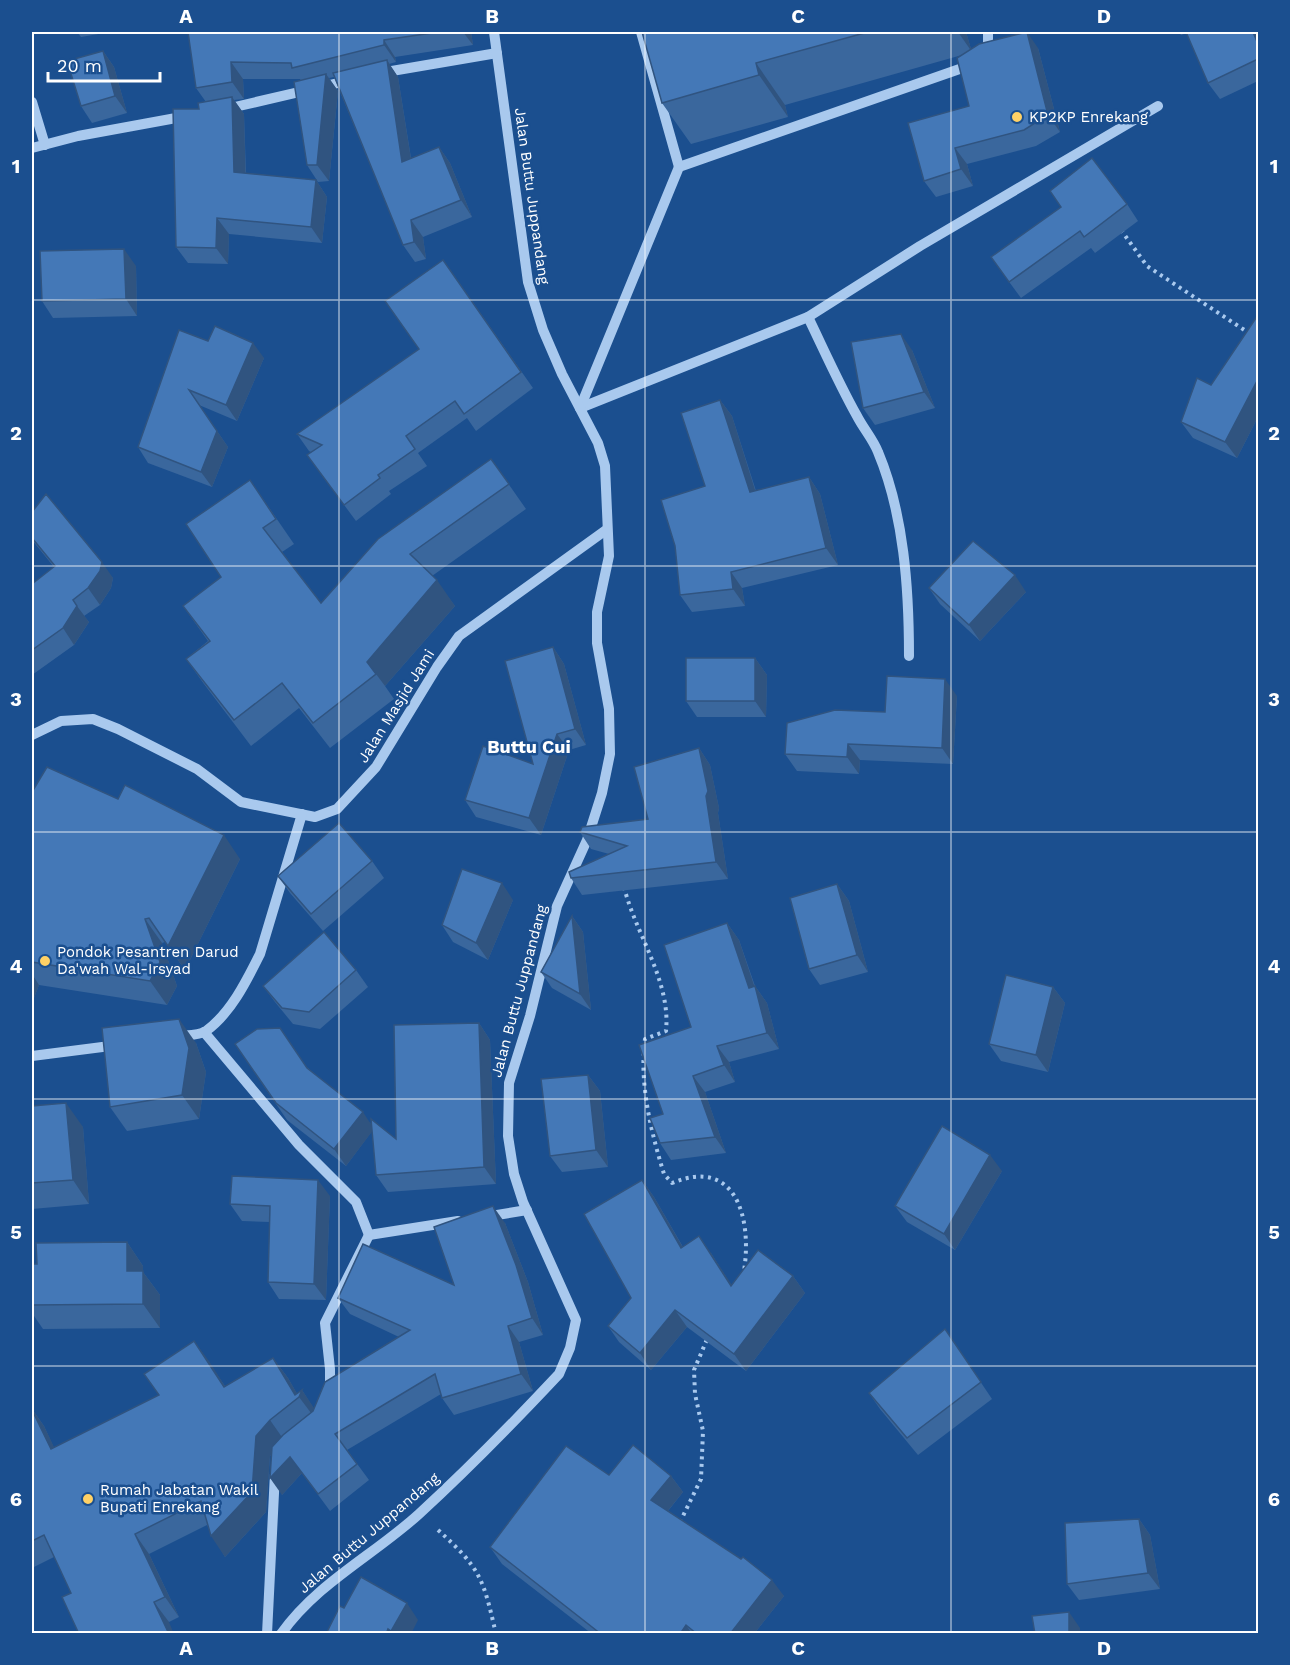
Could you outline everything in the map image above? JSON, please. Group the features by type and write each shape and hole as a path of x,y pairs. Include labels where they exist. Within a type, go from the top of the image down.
{"street":[{"name":"Jalan Buttu Juppandang","path":"281,1634 295,1614 327,1585 420,1513 559,1374 570,1348 576,1320 527,1210 514,1173 508,1136 509,1083 530,1016 556,906 587,840 602,793 610,754 609,709 597,643 597,612 609,556 606,530 605,466 598,443 543,330 528,282 494,32"},
{"path":"580,408 679,167 641,32"},
{"path":"679,167 971,66 986,57 990,50 988,32"},
{"path":"32,148 78,136 210,112 387,71 497,53"},
{"path":"32,102 45,145"},
{"path":"580,408 808,317 920,246 1158,106"},
{"path":"808,317 857,417 877,450 888,481 900,544 909,656"},
{"name":"Jalan Masjid Jami","path":"32,735 61,721 93,719 118,729 197,769 241,801 315,817 338,809 376,767 436,668 459,636 606,530"},
{"path":"171,1037 204,1032 235,1000 260,954 302,814"},
{"path":"204,1032 299,1145 356,1202 369,1235 325,1323 330,1369 326,1405"},
{"path":"32,1056 127,1043"},
{"path":"369,1235 527,1210"},
{"path":"267,1634 276,1461"}],"path":[{"path":"1119,227 1147,266 1258,339"},
{"path":"623,879 668,1012 666,1031 645,1039 642,1057 647,1106 661,1164 664,1174 672,1183 683,1178 707,1176 726,1183 742,1208 747,1251 742,1281"},
{"path":"676,1528 701,1479 703,1431 695,1394 694,1370 709,1334"},
{"path":"420,1513 468,1557 482,1579 496,1634"}],"building":[{"path":"188,32 439,32 384,40 384,45 292,68 291,63 231,62 232,82 196,88"},
{"path":"642,32 868,32 756,63 759,75 662,103"},
{"path":"1027,32 1048,115 1024,130 955,148 961,169 924,181 908,123 969,106 957,58 979,44"},
{"path":"1186,32 1253,32 1258,44 1258,59 1208,83"},
{"path":"103,51 115,96 81,106 67,61"},
{"path":"387,60 402,162 439,147 461,200 411,220 414,242 403,245 333,73"},
{"path":"326,74 317,165 307,165 294,82"},
{"path":"232,97 234,172 316,180 311,227 217,218 216,248 176,247 173,109 199,109 198,103"},
{"path":"1092,158 1127,204 1084,237 1080,231 1009,282 991,257 1061,207 1050,191"},
{"path":"124,249 126,299 42,301 40,251"},
{"path":"443,260 521,372 464,414 455,401 406,436 415,449 378,475 380,478 344,505 307,455 322,445 297,434 419,349 385,301"},
{"path":"1258,315 1258,379 1225,442 1181,422 1197,378 1211,385"},
{"path":"215,326 253,343 226,405 189,390 217,431 201,472 138,447 179,330 208,341"},
{"path":"901,334 924,392 863,408 851,342"},
{"path":"720,400 750,492 809,477 826,548 731,572 733,589 680,595 675,546 661,500 705,486 681,413"},
{"path":"491,459 509,484 410,554 437,580 367,662 376,674 313,723 282,683 234,720 186,659 210,641 183,606 221,577 186,524 250,480 276,519 263,528 321,603 378,539"},
{"path":"46,494 102,562 100,571 88,588 73,600 77,606 63,628 32,650 32,584 55,566 32,538 32,512"},
{"path":"973,541 1015,575 969,625 929,588"},
{"path":"553,647 575,729 557,734 529,818 465,800 483,746 533,764 505,661"},
{"path":"686,658 755,658 755,701 686,701"},
{"path":"887,676 945,679 942,748 848,744 847,757 785,754 787,723 835,710 885,712"},
{"path":"699,748 708,791 706,796 716,862 571,878 569,872 627,846 580,832 582,827 648,819 634,767"},
{"path":"47,767 118,799 125,785 224,835 168,946 149,918 145,919 160,962 150,981 32,962 32,792"},
{"path":"339,823 372,861 311,914 278,876"},
{"path":"462,869 502,883 476,943 442,925"},
{"path":"837,884 857,955 809,969 790,898"},
{"path":"572,916 580,994 541,972"},
{"path":"727,923 749,988 755,986 767,1033 717,1046 724,1065 693,1076 715,1137 660,1143 650,1118 663,1114 639,1045 691,1027 664,945"},
{"path":"324,932 356,970 309,1012 282,1008 263,986"},
{"path":"1006,975 1053,987 1036,1055 989,1044"},
{"path":"179,1019 189,1048 182,1095 110,1107 102,1028"},
{"path":"479,1023 484,1167 376,1175 371,1119 396,1139 394,1025"},
{"path":"280,1028 307,1068 363,1112 334,1149 276,1103 235,1044 257,1029"},
{"path":"588,1075 596,1150 550,1156 541,1079"},
{"path":"66,1103 73,1180 32,1183 32,1106"},
{"path":"942,1126 990,1155 944,1234 895,1206"},
{"path":"232,1176 318,1180 314,1284 268,1282 270,1206 230,1204"},
{"path":"642,1180 681,1248 699,1236 731,1286 758,1250 793,1276 734,1354 675,1310 640,1353 608,1326 631,1298 584,1214"},
{"path":"493,1206 516,1265 532,1318 508,1326 521,1374 442,1398 435,1374 335,1434 357,1464 318,1494 290,1457 270,1478 272,1447 313,1411 325,1382 410,1330 338,1298 363,1244 454,1285 434,1227"},
{"path":"127,1242 127,1271 143,1271 143,1304 32,1305 32,1264 37,1264 36,1243"},
{"path":"945,1329 981,1382 907,1438 869,1393"},
{"path":"194,1341 224,1387 273,1358 295,1395 302,1390 299,1397 270,1420 256,1436 252,1492 211,1536 201,1501 135,1534 165,1597 154,1602 169,1634 79,1634 62,1597 71,1593 44,1535 32,1541 32,1410 51,1449 159,1395 144,1374"},
{"path":"633,1445 671,1476 651,1500 741,1559 743,1557 772,1580 730,1634 697,1634 686,1625 680,1634 601,1634 490,1547 566,1446 609,1475"},
{"path":"1139,1519 1148,1573 1067,1584 1065,1523"},
{"path":"361,1577 407,1603 391,1631 388,1629 386,1634 326,1634 340,1606 344,1608"},
{"path":"1069,1612 1069,1634 1035,1634 1032,1616"}],"place":[{"name":"KP2KP Enrekang","path":"1017,117"},
{"name":"Pondok Pesantren Darud Da'wah Wal-Irsyad","path":"45,961"},
{"name":"Rumah Jabatan Wakil Bupati Enrekang","path":"88,1499"}],"district":[{"name":"Buttu Cui","path":"529,747"}]}
